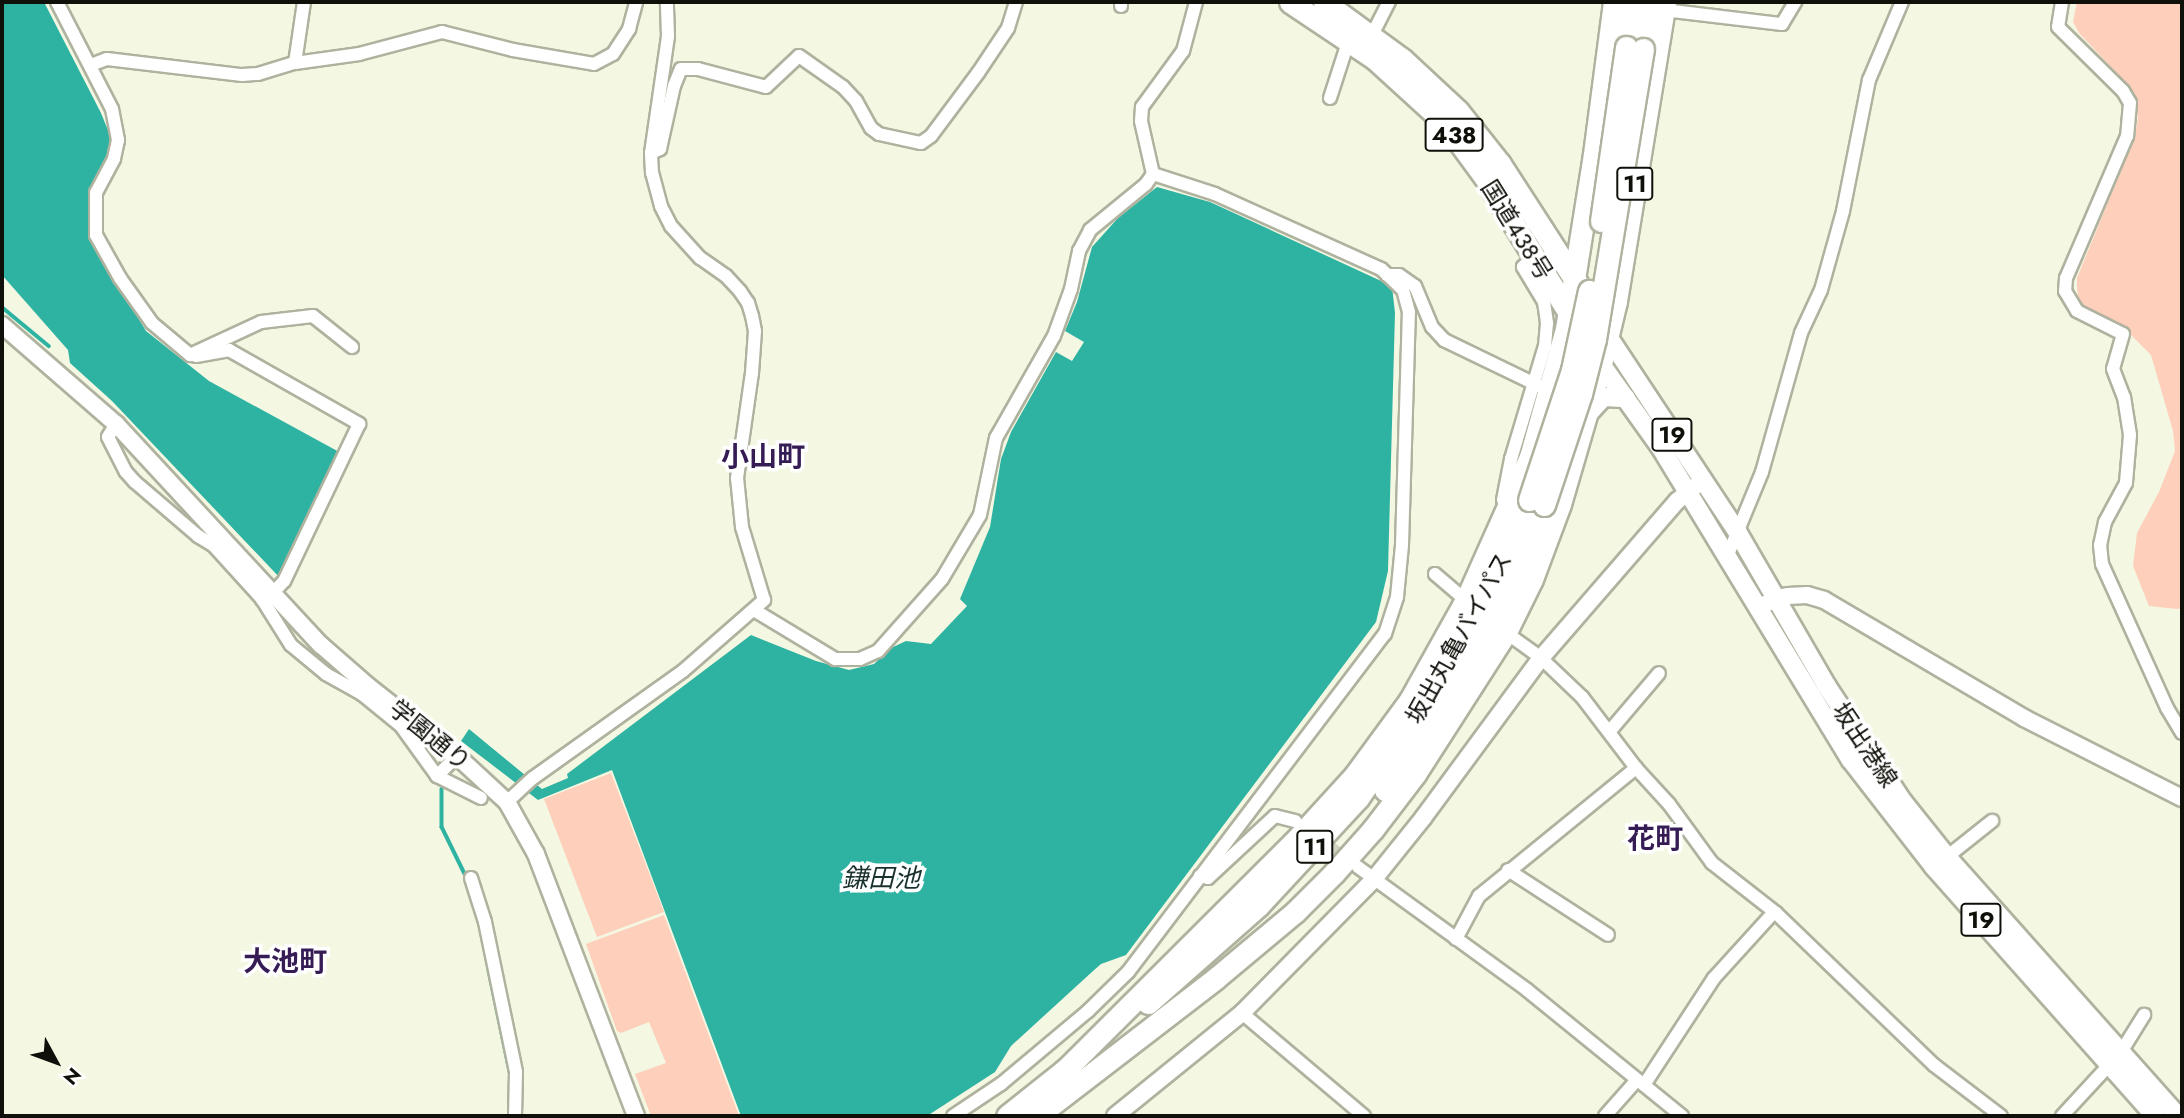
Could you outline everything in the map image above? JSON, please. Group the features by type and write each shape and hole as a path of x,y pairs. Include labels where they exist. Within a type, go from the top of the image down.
{"highway":[{"name":"国道438号","path":"1290,2 1349,39 1445,123 1543,248 1574,278 1607,335"},
{"name":"国道438号","path":"1324,2 1372,35 1458,111 1482,140 1538,222 1543,248 1568,314 1601,364"},
{"name":"11","path":"1568,314 1614,2"},
{"name":"坂出丸亀バイパス","path":"1036,1116 1161,1014 1271,917 1370,811 1414,751 1486,633 1536,502 1587,306 1634,48 1632,2"},
{"name":"11","path":"1601,364 1616,301 1659,4"},
{"name":"坂出丸亀バイパス","path":"1634,48 1659,4"},
{"path":"1538,222 1555,238 1570,238 1581,231"},
{"path":"1062,1073 1284,853 1347,785 1410,700 1469,603 1530,457 1541,387 1568,314"},
{"path":"1503,630 1537,566 1601,364"},
{"name":"坂出丸亀バイパス","path":"1007,1116 1158,994 1259,905 1358,799 1438,684 1536,502"},
{"name":"11","path":"1036,1116 1216,978 1295,912 1373,829 1415,774 1503,630"}],"main road":[{"name":"坂出港線","path":"1607,335 1738,533 1867,750 1941,862"},
{"name":"坂出港線","path":"1601,364 1661,448 1852,760 2115,1058 2178,1116"},
{"path":"1586,416 1604,397 1626,398"},
{"name":"坂出港線","path":"2115,1058 2155,1116"}],"street":[{"path":"57,2 112,108 119,147 96,193 96,236 120,278 152,323 194,357 229,351 359,424 284,581 268,595"},
{"path":"295,63 304,2"},
{"path":"91,65 107,60 242,75 258,74 295,63 359,54 442,32 513,50 594,64 613,54 629,29 636,2"},
{"path":"507,802 528,783 640,704 764,600 742,527 737,478 755,331 752,316 740,291 726,276 700,258 671,226 662,206 650,153 668,36 667,2"},
{"path":"650,153 660,149 674,86 681,69 698,69 766,87 799,56 843,87 856,101 871,128 879,134 921,143 931,136 978,73 1008,28 1016,2"},
{"path":"754,610 835,659 850,661 870,656 877,651 931,593 974,528 996,438 1054,335 1071,289 1079,251 1090,230 1146,184 1153,174 1141,121 1142,107 1183,51 1196,2"},
{"path":"1372,35 1389,2"},
{"path":"1659,4 1782,24 1795,2"},
{"path":"1727,557 1762,472 1801,333 1825,277 1843,211 1869,80 1902,2"},
{"path":"2062,2 2058,27 2123,91 2130,103 2127,136 2066,278 2065,291 2077,311 2123,334 2113,369 2124,397 2130,435 2126,483 2105,522 2099,545 2102,564 2167,708 2182,733"},
{"path":"1330,98 1349,39"},
{"path":"953,1116 1001,1084 1114,987 1385,634 1392,617 1400,579 1409,312 1403,290 1387,275 1215,194 1153,174"},
{"path":"1501,507 1511,459 1541,387 1547,323 1544,302 1523,267 1543,248"},
{"path":"1387,275 1398,275 1415,286 1432,327 1444,340 1541,387"},
{"path":"190,355 261,322 313,316 352,347"},
{"name":"学園通り","path":"2,325 116,424 218,542 365,690 457,756 507,802 536,854 636,1116"},
{"path":"116,424 108,437 126,472 198,536 218,542"},
{"path":"1115,1116 1242,1013 1374,879 1423,818 1541,658 1686,491 1702,481"},
{"path":"1435,574 1469,603"},
{"path":"1758,608 1777,598 1807,595 1824,600 2024,718 2182,798"},
{"path":"1503,630 1541,658 1583,697 1636,768 1670,804 1712,863 1774,912 1934,1065 2001,1116"},
{"path":"1609,732 1659,673"},
{"path":"365,690 401,726 437,776 481,798"},
{"path":"437,776 457,756"},
{"path":"1456,939 1479,896 1636,768"},
{"path":"1200,876 1208,878 1275,816 1295,821"},
{"path":"1941,862 1992,821"},
{"path":"1358,867 1527,990 1682,1116"},
{"path":"1508,870 1608,934"},
{"path":"471,878 485,922 516,1072 515,1116"},
{"path":"1605,1116 1641,1082 1714,978 1774,912"},
{"path":"1242,1013 1364,1116"},
{"path":"2062,1116 2115,1058 2144,1015"}],"shaded area":[{"path":"2077,2 2182,2 2182,608 2177,609 2149,606 2133,566 2137,533 2159,492 2175,451 2173,431 2151,355 2126,330 2089,310 2079,300 2077,289 2077,278 2135,136 2138,117 2130,87 2079,33 2073,22"},
{"path":"611,773 664,912 597,937 544,799"},
{"path":"664,915 739,1116 651,1116 635,1074 666,1063 649,1022 621,1033 617,1031 586,944"}],"water":[{"path":"2,2 44,2 101,113 114,145 88,192 89,236 146,331 209,381 341,453 281,579 112,401 70,363 68,350 2,275"},
{"name":"鎌田池","path":"1157,187 1210,202 1392,286 1395,313 1388,571 1376,622 1126,955 1101,964 1093,971 1011,1046 995,1072 927,1116 741,1116 612,770 538,800 461,741 469,729 542,789 568,778 567,774 751,635 816,661 849,670 874,664 891,648 906,641 931,644 967,606 960,599 990,527 1001,459 1011,432 1056,352 1072,361 1084,342 1065,331 1077,302 1092,247 1118,218"}],"waterway":[{"path":"2,307 49,346"},
{"path":"442,789 442,827 467,878"},
{"path":"489,970 511,1076"}],"tunnel":[{"path":"1316,837 1349,861"}],"district":[{"name":"小山町","path":"763,457"},
{"name":"花町","path":"1655,839"},
{"name":"大池町","path":"285,962"}]}
